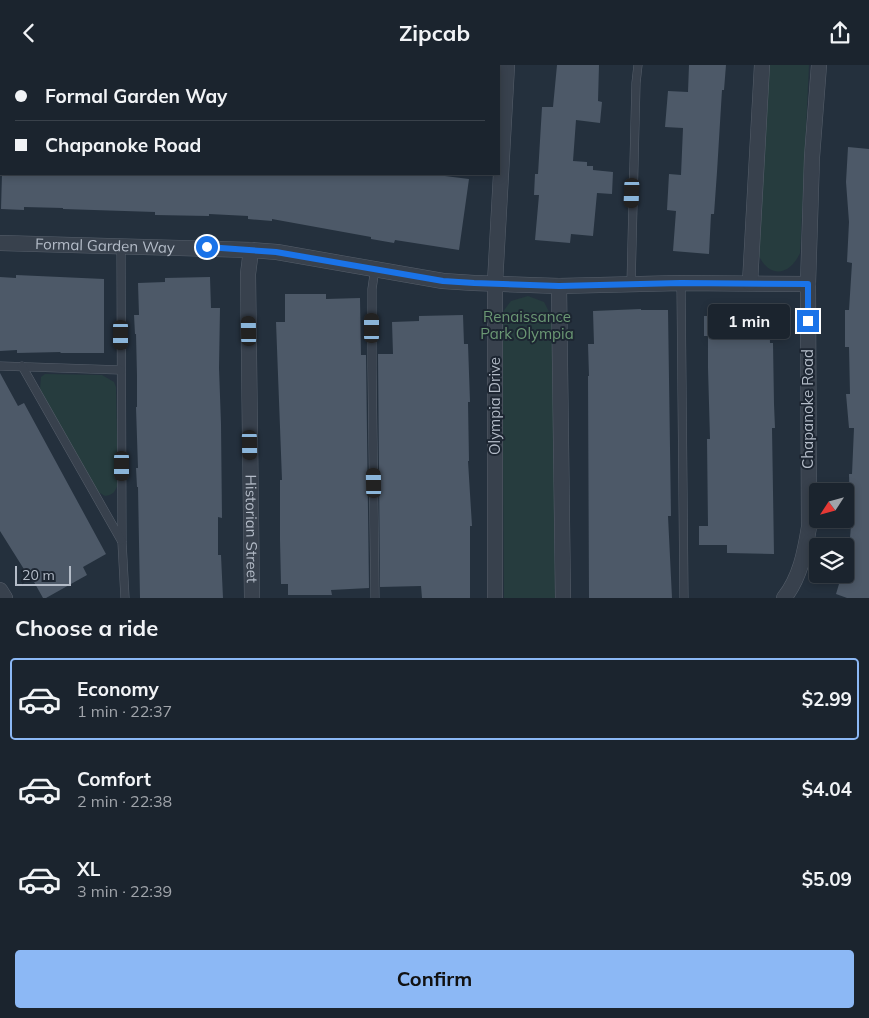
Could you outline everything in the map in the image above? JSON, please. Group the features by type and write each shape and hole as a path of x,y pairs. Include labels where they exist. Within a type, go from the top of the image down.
{"street":[{"name":"Olympia Drive","path":"500,156 507,65"},
{"path":"750,283 762,65"},
{"name":"Chapanoke Road","path":"784,598 800,567 809,527 808,284 812,157 819,65"},
{"name":"Olympia Drive","path":"495,598 494,283 499,175"},
{"name":"Formal Garden Way","path":"0,243 251,249 375,268 443,281 559,286 681,283 808,284"},
{"name":"Historian Street","path":"251,249 248,274 252,598"},
{"path":"559,286 563,598"},
{"path":"0,590 5,598"}],"lane":[{"path":"631,285 638,65"},
{"path":"121,245 122,542 125,598"},
{"path":"375,268 372,289 375,598"},
{"path":"681,283 684,598"},
{"path":"0,366 121,370"},
{"path":"22,367 122,542"}],"green space":[{"path":"769,65 809,65 800,253 791,266 786,270 780,271 774,271 769,268 759,256"},
{"name":"Renaissance Park Olympia","path":"528,296 544,302 552,318 555,598 504,598 502,313 511,301"},
{"path":"45,374 102,375 114,382 116,387 118,484 112,494 105,496 95,490 40,389 41,377"}],"building":[{"path":"557,65 599,65 598,101 602,102 600,123 576,120 573,161 587,162 587,166 593,166 593,170 613,172 612,194 597,193 593,236 571,234 570,243 535,240 539,195 534,195 535,174 538,174 542,107 553,107"},
{"path":"689,65 726,65 724,90 722,90 714,214 711,214 709,254 673,251 676,211 667,210 669,174 681,175 683,128 665,127 668,91 688,92"},
{"path":"848,147 869,149 869,598 847,598 836,594 839,583 854,583 854,538 850,538 851,528 854,528 854,483 849,483 849,474 852,474 854,428 849,428 846,394 850,394 849,347 845,347 845,310 849,310 852,263 847,262 849,222 846,182"},
{"path":"2,175 437,175 469,179 459,250 395,240 394,243 272,219 272,221 248,219 248,216 209,214 209,216 155,215 155,212 63,208 24,207 24,210 1,209"},
{"path":"16,275 104,279 104,353 17,353 17,350 0,351 0,277 16,278"},
{"path":"210,277 211,308 220,308 219,368 222,518 218,517 218,555 221,555 223,598 140,598 136,468 138,468 137,376 134,315 139,315 138,283 165,282 165,278"},
{"path":"285,294 326,294 326,299 360,298 361,355 366,355 369,588 331,590 332,595 288,595 288,584 281,584 280,480 282,480 276,322 285,322"},
{"path":"668,310 671,516 668,516 672,598 589,598 588,344 594,344 593,311"},
{"path":"769,311 770,343 773,343 775,428 772,428 774,554 727,553 727,545 699,545 699,526 708,526 707,439 710,439 708,336 704,336 704,316 720,316 722,312"},
{"path":"463,315 464,344 468,344 470,402 468,402 468,461 472,526 470,526 470,598 422,598 421,586 380,587 378,354 393,354 392,322 419,321 419,316"},
{"path":"0,373 18,406 24,403 106,554 83,567 87,575 46,598 43,598 29,573 27,574 0,531"}],"route":[{"path":"207,247 276,252 443,281 474,283 559,286 681,283 808,284 808,321"}]}
